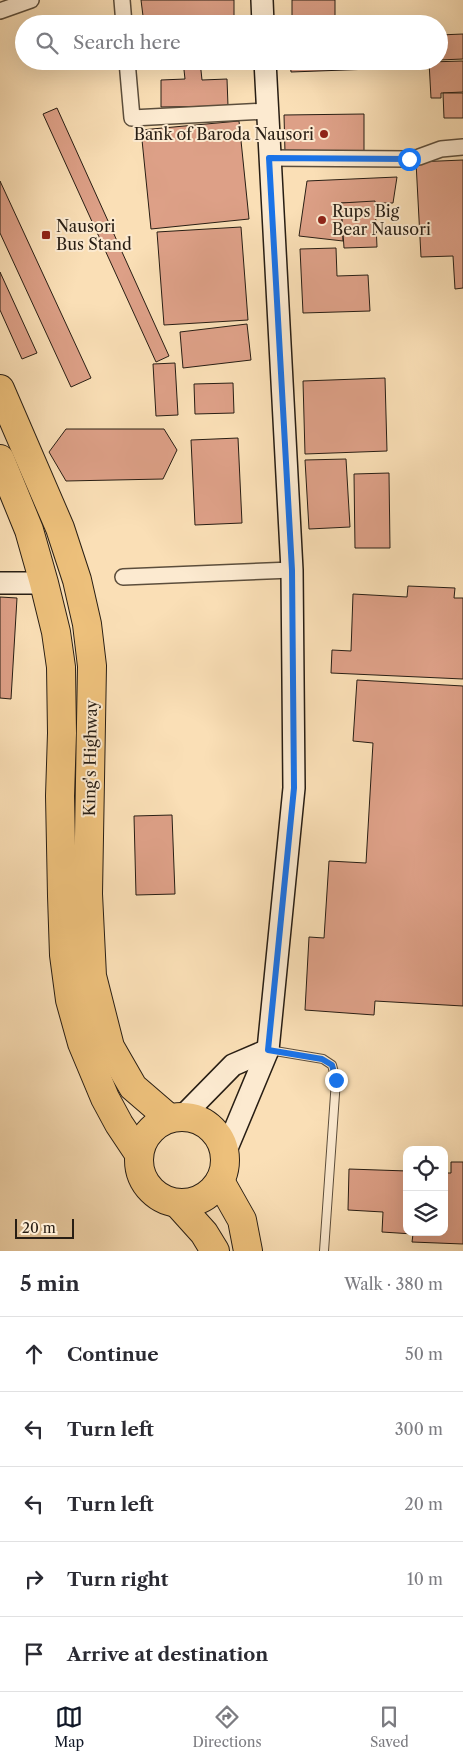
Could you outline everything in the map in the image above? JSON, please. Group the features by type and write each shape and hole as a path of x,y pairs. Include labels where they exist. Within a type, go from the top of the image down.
{"highway":[{"name":"King's Highway","path":"0,389 60,528 87,624 92,666 88,894 92,976 110,1047 133,1087 176,1117"},
{"name":"King's Highway","path":"0,459 29,530 56,632 61,667 62,734 60,796 62,896 64,955 70,1000 82,1043 105,1098 119,1124 139,1154"},
{"path":"176,1117 202,1122 217,1134 225,1153 225,1167 220,1181 212,1191 202,1198 190,1202 177,1203 158,1196 151,1190 141,1173 139,1154 142,1142 148,1132 158,1123 176,1117"},
{"path":"220,1181 242,1220 248,1251"},
{"path":"177,1203 204,1233 215,1251"}],"street":[{"path":"0,11 31,0"},
{"path":"122,0 123,15"},
{"path":"262,0 263,15"},
{"path":"128,70 132,118 267,112"},
{"path":"225,1153 268,1050 294,788 292,570 265,70"},
{"path":"269,158 409,159 441,148 463,147"},
{"path":"123,577 292,570"},
{"path":"0,583 44,583"},
{"path":"176,1117 234,1065 268,1050"}],"lane":[{"path":"268,1050 322,1059 332,1065 336,1080 324,1251"}],"building":[{"path":"141,0 234,0 234,15 143,15"},
{"path":"292,0 335,0 335,15 292,15"},
{"path":"463,34 463,59 448,60 448,35"},
{"path":"448,61 463,61 463,92 441,93 441,98 431,98 429,70 448,70"},
{"path":"184,70 201,70 202,80 227,79 228,106 161,107 161,80 185,79"},
{"path":"291,70 345,70 291,72"},
{"path":"443,93 463,93 463,118 444,118"},
{"path":"57,108 169,356 156,362 43,114"},
{"name":"Bank of Baroda Nausori","path":"364,114 364,154 285,153 284,115"},
{"path":"239,121 249,219 151,229 141,130"},
{"path":"463,160 463,288 455,289 453,256 421,257 416,162"},
{"name":"Rups Big Bear Nausori","path":"397,177 393,203 341,203 343,241 299,236 307,181"},
{"path":"0,181 91,378 71,387 0,233"},
{"path":"375,201 377,247 344,248 341,203"},
{"path":"241,227 248,320 164,325 157,232"},
{"path":"336,248 337,276 368,275 370,311 303,313 300,249"},
{"path":"0,272 37,353 22,359 0,310"},
{"path":"247,324 251,360 183,368 180,332"},
{"path":"175,363 178,415 156,416 153,364"},
{"path":"385,378 387,451 305,454 303,381"},
{"path":"233,383 234,413 195,414 194,384"},
{"path":"66,429 164,429 177,450 163,479 66,481 49,452"},
{"path":"238,438 242,523 195,525 191,440"},
{"path":"346,459 350,527 309,529 305,460"},
{"path":"389,473 390,548 355,548 354,474"},
{"path":"408,586 455,588 454,598 463,598 463,679 331,673 332,650 351,651 353,594 407,597"},
{"path":"0,597 17,598 11,699 0,698"},
{"path":"357,680 463,686 463,1006 375,1001 374,1015 305,1010 309,937 324,938 329,861 366,863 373,743 353,741"},
{"path":"172,815 175,894 136,895 134,816"},
{"path":"451,1162 463,1162 463,1244 412,1242 413,1236 448,1236 448,1173 451,1173"},
{"path":"349,1169 403,1171 403,1233 382,1232 383,1212 348,1210"}],"place":[{"name":"Bank of Baroda Nausori","path":"324,134"},
{"name":"Rups Big Bear Nausori","path":"322,220"},
{"name":"Nausori Bus Stand","path":"46,235"}],"route":[{"path":"336,1080 332,1065 322,1059 268,1050 294,788 292,570 269,158 409,159"}]}
